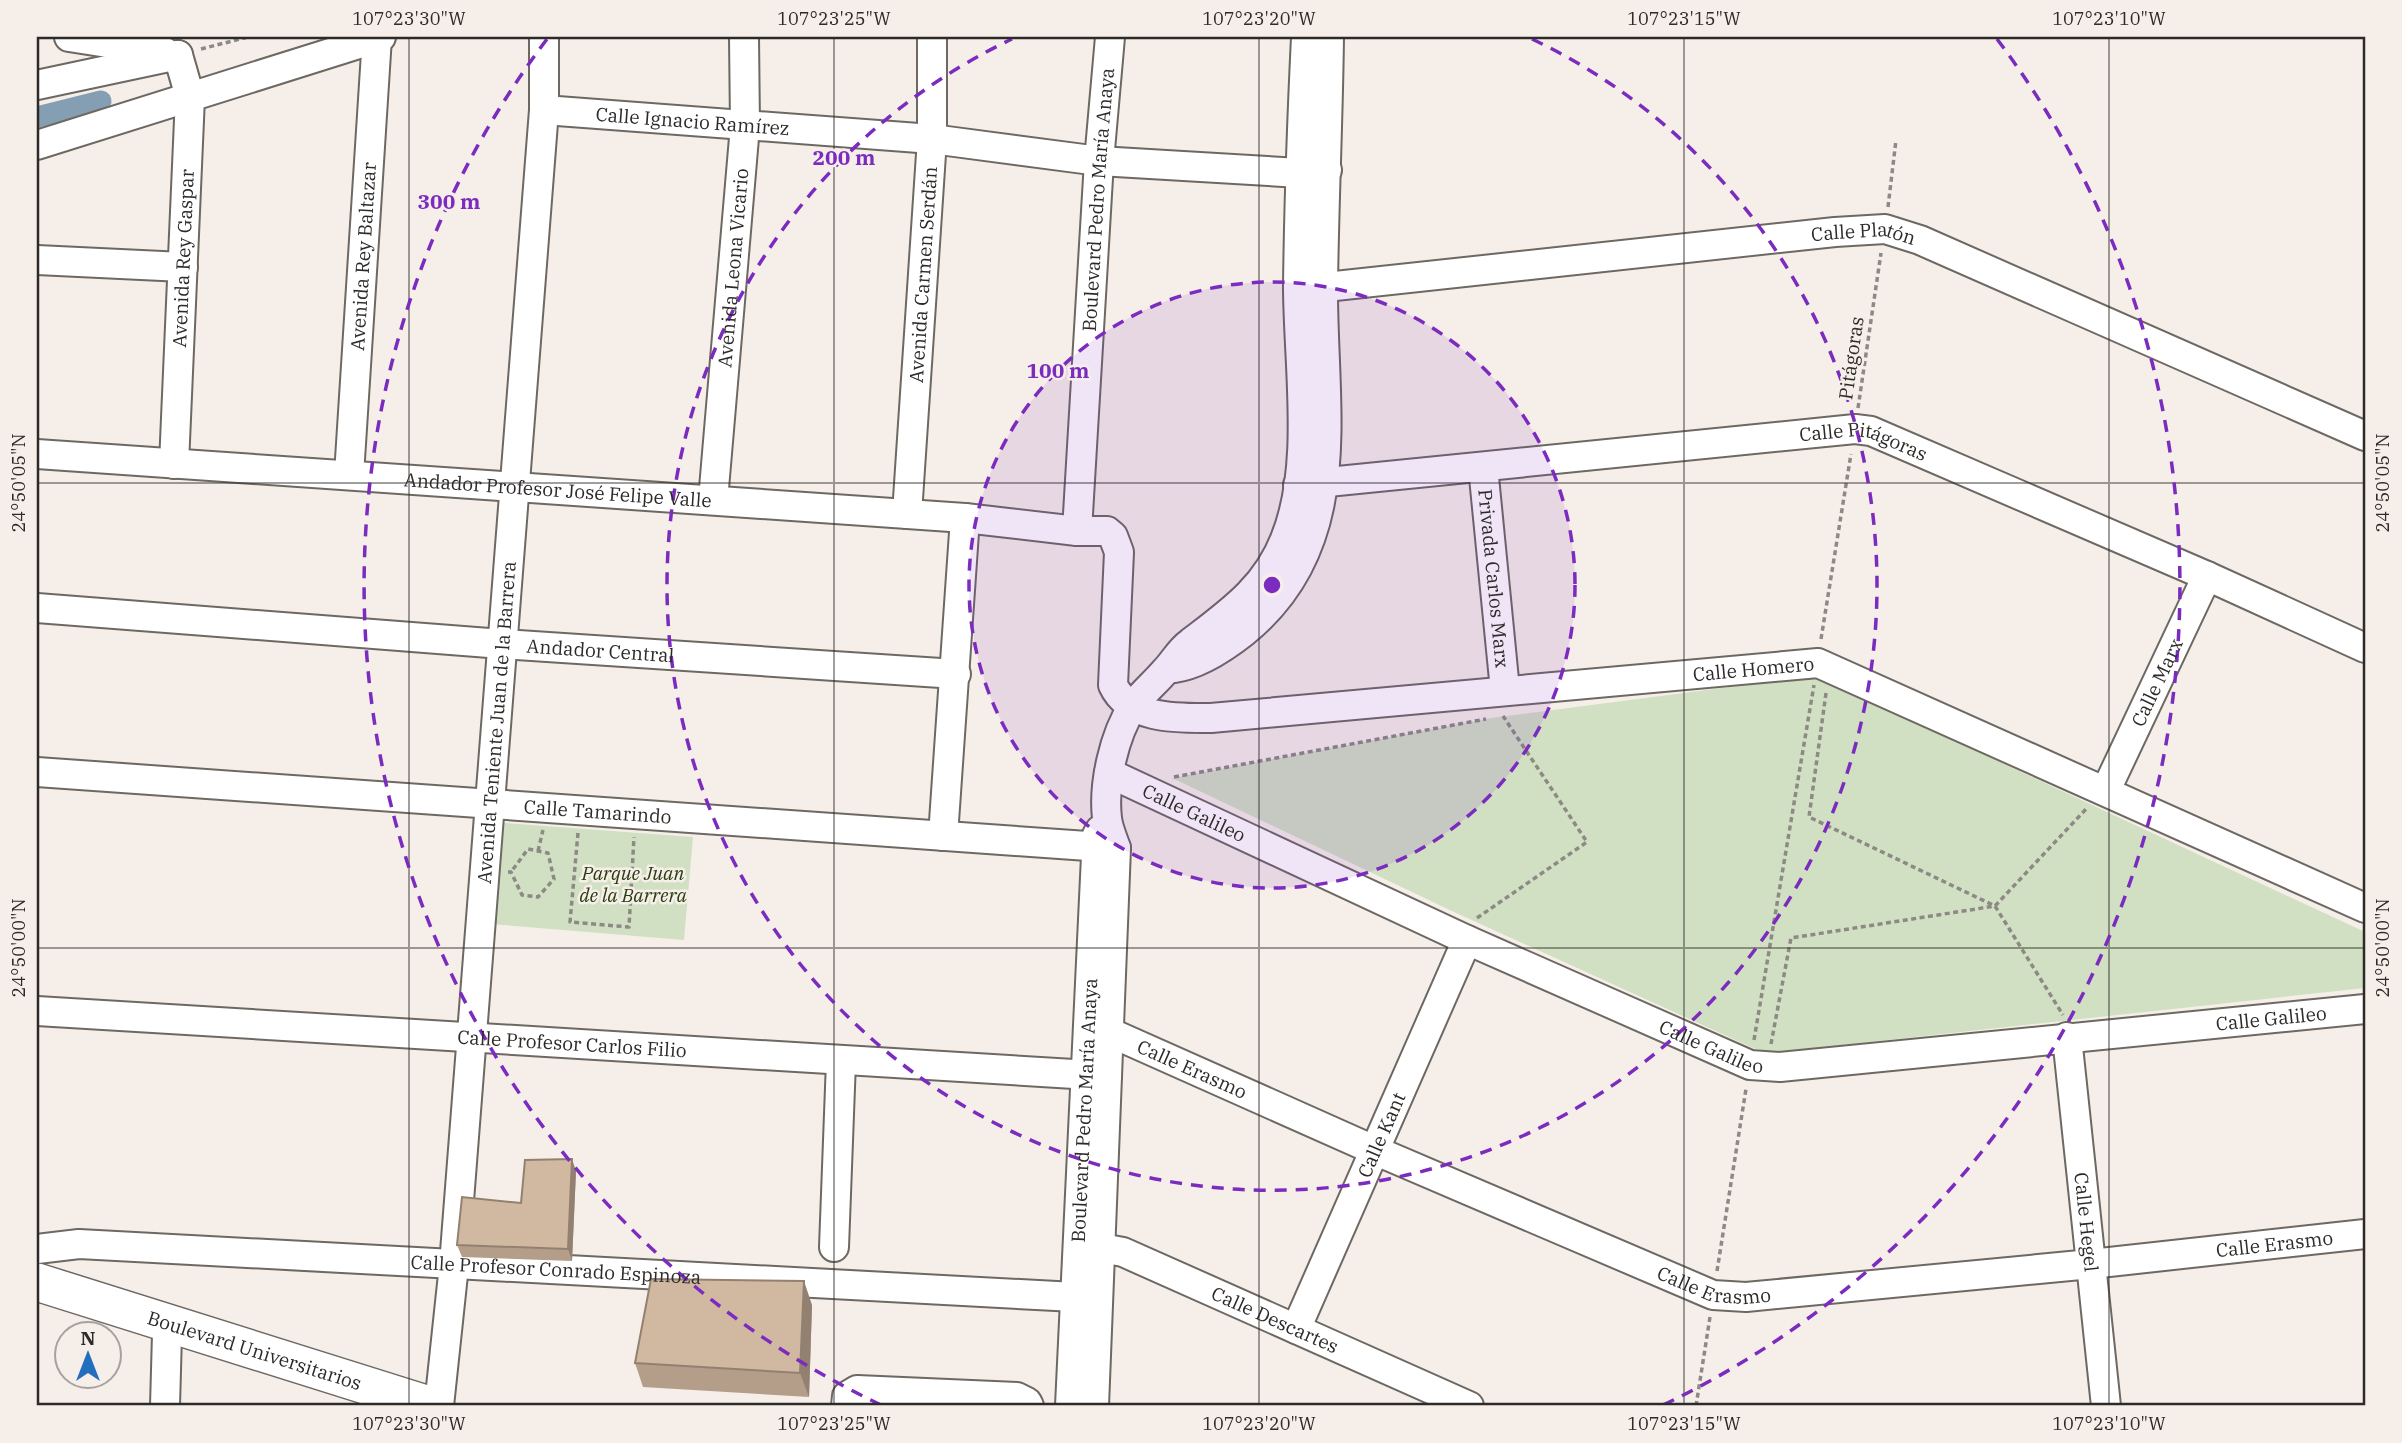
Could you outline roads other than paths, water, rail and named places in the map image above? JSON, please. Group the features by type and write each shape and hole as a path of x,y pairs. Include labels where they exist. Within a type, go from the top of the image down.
{"main road":[{"name":"Boulevard Universitarios","path":"37,1282 388,1406"},
{"name":"Boulevard Universitarios","path":"37,1293 432,1406"}],"street":[{"path":"69,37 178,55"},
{"path":"37,145 378,37"},
{"name":"Avenida Rey Baltazar","path":"349,475 378,37"},
{"name":"Avenida Teniente Juan de la Barrera","path":"439,1406 454,1265 472,1038 498,871 490,804 544,110 544,37"},
{"name":"Avenida Leona Vicario","path":"713,500 746,126 744,37"},
{"name":"Avenida Carmen Serdán","path":"907,513 932,139 932,37"},
{"name":"Boulevard Pedro María Anaya","path":"1077,531 1110,37"},
{"path":"1306,37 1314,172 1311,289 1327,428 1311,484"},
{"path":"1314,172 1329,37"},
{"path":"37,85 178,55"},
{"name":"Avenida Rey Gaspar","path":"174,464 190,97 178,55"},
{"name":"Calle Ignacio Ramírez","path":"544,110 932,139 1100,161 1314,172"},
{"name":"Calle Platón","path":"1311,289 1835,232 1885,229 1920,240 2365,436"},
{"path":"37,260 183,267"},
{"name":"Calle Pitágoras","path":"1311,484 1855,429 1871,431 2207,576 2365,648"},
{"name":"Andador Profesor José Felipe Valle","path":"37,454 965,517 1077,531"},
{"name":"Privada Carlos Marx","path":"1483,467 1504,703"},
{"name":"Boulevard Pedro María Anaya","path":"1096,1075 1109,1032 1106,848 1097,835 1107,818 1109,773 1115,744 1133,707 1168,669 1184,667 1229,643 1278,600 1297,572 1308,547 1311,484"},
{"path":"943,836 965,517"},
{"path":"1077,531 1107,531 1118,544 1113,685 1118,696 1133,707"},
{"name":"Calle Marx","path":"2098,797 2207,576"},
{"name":"Andador Central","path":"37,608 502,644 956,674"},
{"name":"Calle Homero","path":"1133,707 1181,718 1212,718 1504,703 1816,670 2098,797 2365,908"},
{"name":"Calle Tamarindo","path":"37,772 1106,848"},
{"name":"Calle Galileo","path":"1109,773 1467,940 1755,1051 1780,1067 2067,1029 2365,1009"},
{"name":"Boulevard Pedro María Anaya","path":"1094,1406 1089,1246 1106,848"},
{"name":"Calle Kant","path":"1296,1329 1467,940"},
{"name":"Calle Profesor Carlos Filio","path":"37,1011 1096,1075"},
{"name":"Calle Hegel","path":"2067,1029 2106,1406"},
{"name":"Calle Erasmo","path":"1109,1032 1713,1296 1746,1297 2091,1264 2365,1234"},
{"path":"834,1247 841,1061"},
{"name":"Calle Profesor Conrado Espinoza","path":"37,1249 79,1244 1075,1297"},
{"name":"Boulevard Pedro María Anaya","path":"1070,1406 1075,1297 1089,1246"},
{"name":"Calle Descartes","path":"1089,1246 1123,1252 1469,1406"},
{"path":"165,1406 166,1328"},
{"path":"846,1406 847,1396 857,1390 1017,1397 1029,1406"}],"waterway":[{"path":"37,117 101,101"}],"park label":[{"name":"Parque Juan de la Barrera","path":"633,884"}]}
